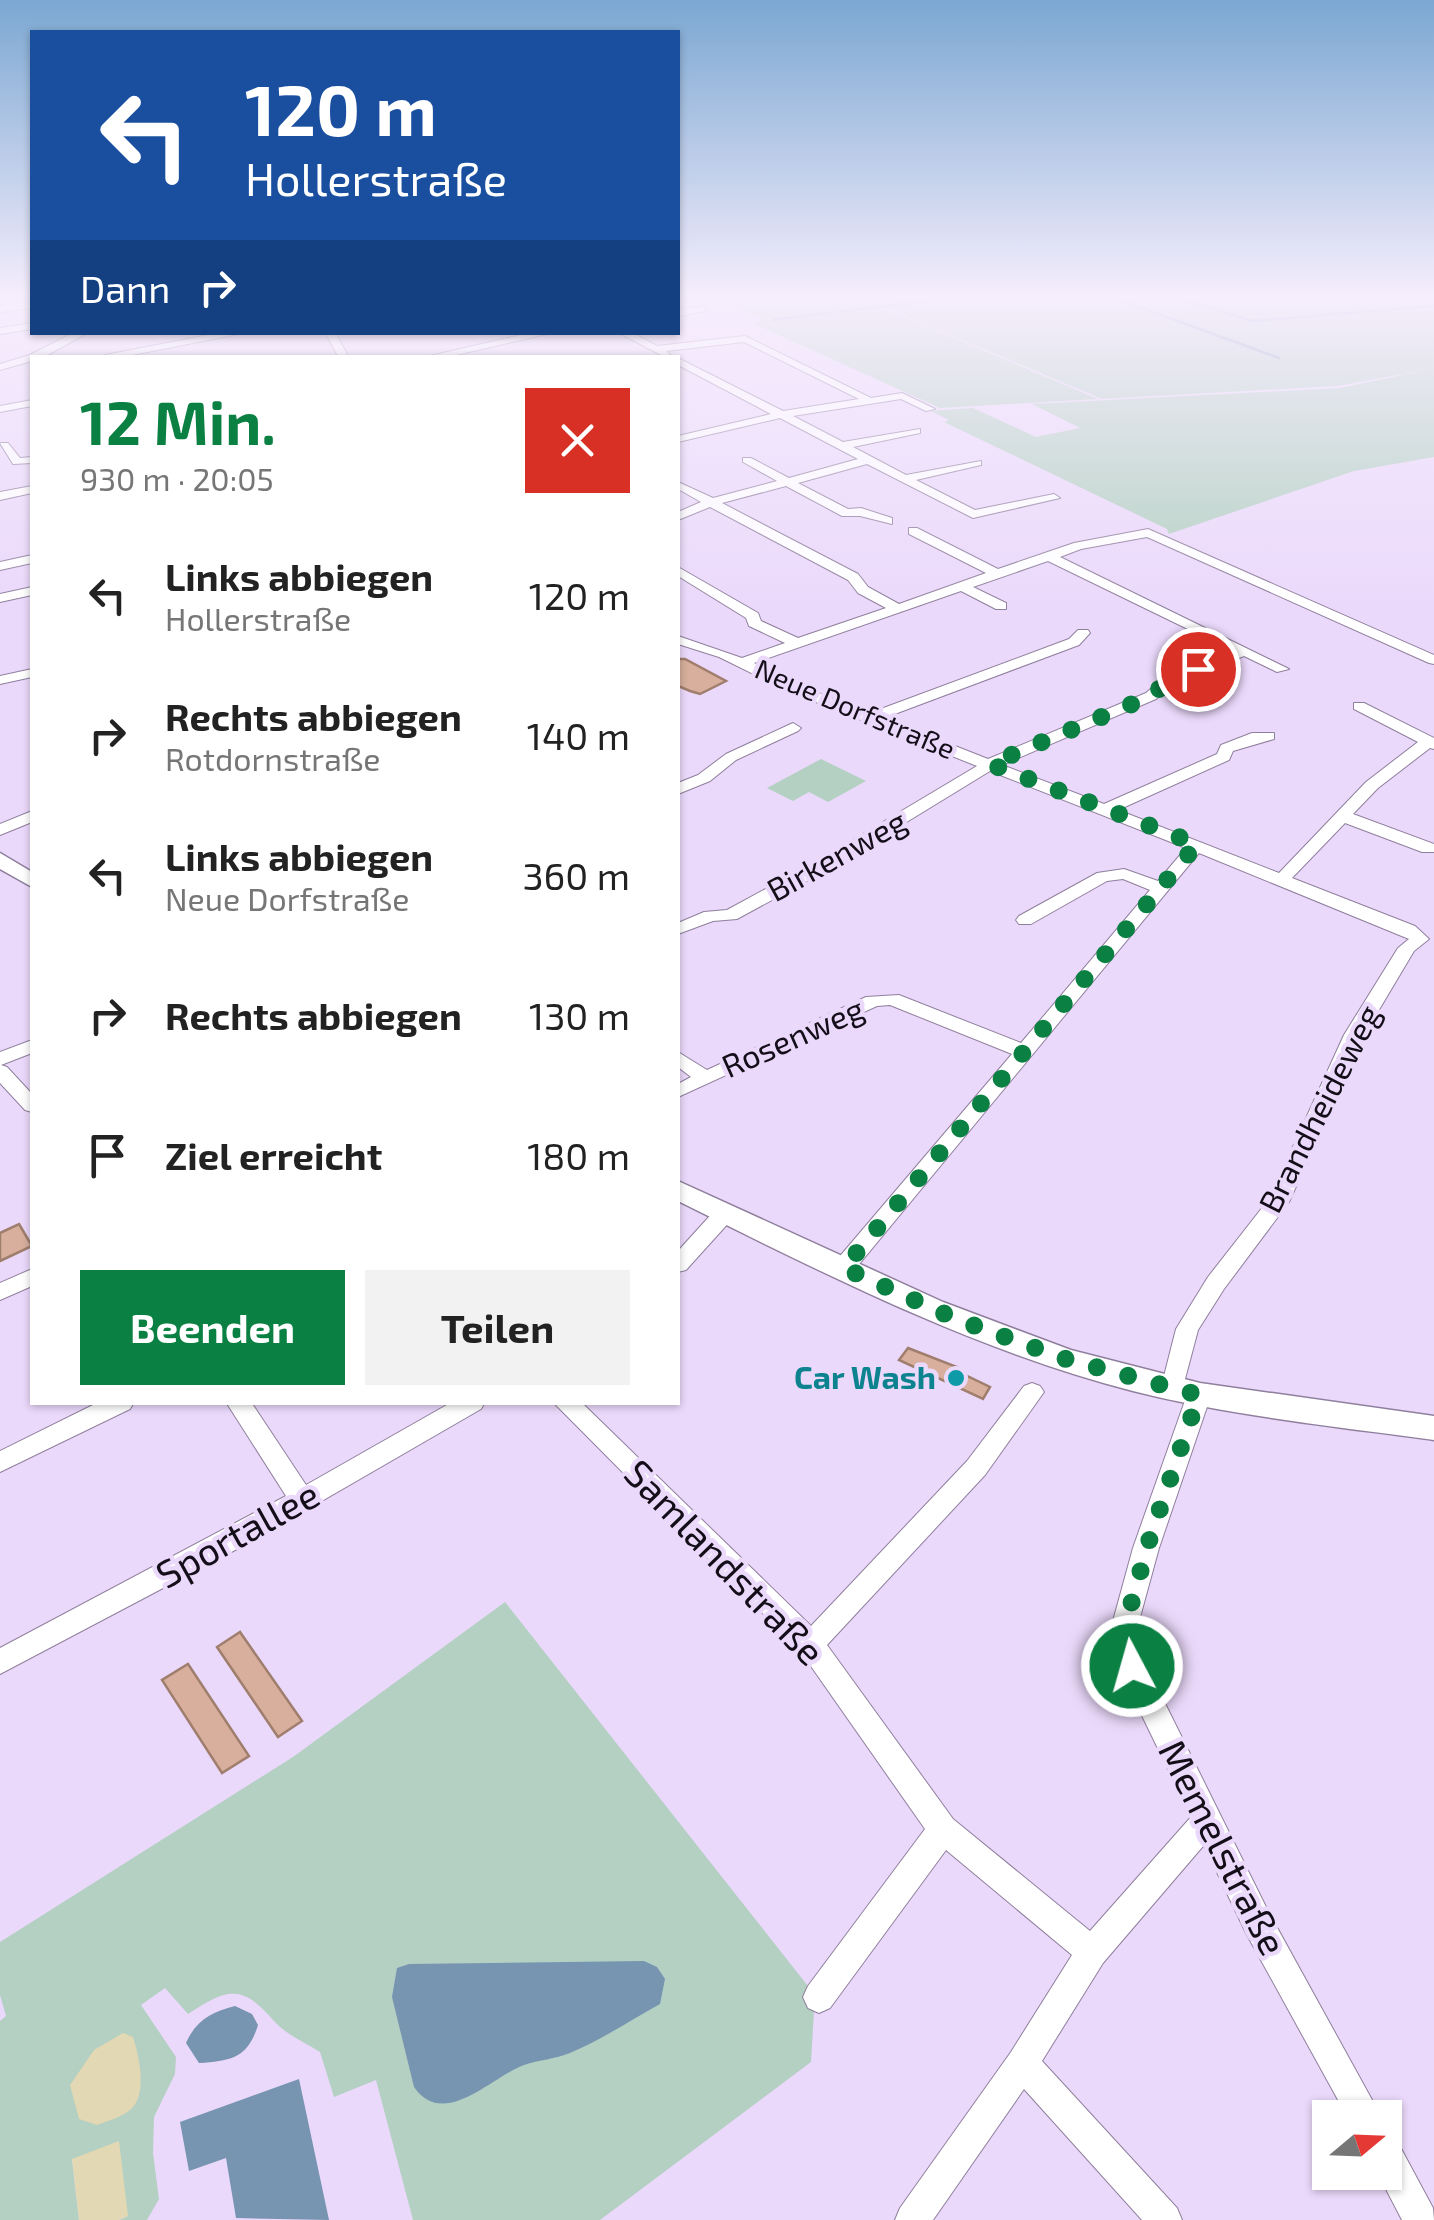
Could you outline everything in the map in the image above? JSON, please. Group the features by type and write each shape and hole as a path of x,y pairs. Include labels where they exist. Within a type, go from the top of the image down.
{"main road":[{"path":"0,859 30,881"},
{"path":"680,1191 956,1319 1066,1359 1186,1391 1434,1428"}],"street":[{"path":"749,399 972,514 1054,498"},
{"path":"680,439 779,414 880,399"},
{"path":"908,399 930,409"},
{"path":"0,409 30,403"},
{"path":"841,446 916,431"},
{"path":"4,445 16,462 30,460"},
{"path":"747,460 846,514 861,512 888,521"},
{"path":"680,515 709,503 868,460"},
{"path":"903,479 977,463"},
{"path":"680,486 853,577 864,590 897,608"},
{"path":"0,496 30,490"},
{"path":"914,531 997,574"},
{"path":"743,662 1048,556 1094,543 1154,535 1434,660"},
{"path":"1048,556 1282,668"},
{"path":"0,566 30,559"},
{"path":"680,572 753,616 754,623 795,642"},
{"path":"962,586 1001,606"},
{"path":"0,598 30,591"},
{"path":"871,718 1074,642 1083,633"},
{"name":"Neue Dorfstraße","path":"680,641 743,662 793,688 1283,878 1408,930 1420,939"},
{"name":"Birkenweg","path":"680,929 710,916 725,917 744,908 944,795 990,764 1151,696 1167,682 1244,651"},
{"path":"0,680 30,673"},
{"path":"1283,878 1342,816 1432,743 1359,706"},
{"path":"680,788 704,778 731,756 793,728"},
{"path":"1107,809 1224,757 1226,748 1269,736"},
{"path":"1342,816 1428,848"},
{"path":"0,830 30,817"},
{"path":"844,1268 1197,844"},
{"path":"1025,920 1103,878 1124,874 1162,888"},
{"name":"Brandheideweg","path":"1186,1391 1187,1329 1216,1283 1278,1202 1354,1035 1407,948 1420,939"},
{"name":"Rosenweg","path":"680,1090 873,1001 892,999 1022,1051"},
{"path":"0,1059 30,1047"},
{"path":"680,1060 704,1078"},
{"path":"0,1070 30,1102"},
{"path":"680,1262 725,1213"},
{"path":"0,1292 30,1278"},
{"name":"Memelstraße","path":"1186,1391 1126,1622 1132,1666 1258,1922 1356,2100"},
{"path":"810,1644 976,1468 1032,1392"},
{"path":"0,1462 116,1405"},
{"path":"240,1405 302,1498"},
{"name":"Sportallee","path":"0,1662 90,1617 468,1405"},
{"name":"Samlandstraße","path":"568,1405 810,1644 943,1829 1092,1952"},
{"path":"912,2220 1022,2063 1092,1952 1210,1818"},
{"path":"819,1997 943,1829"},
{"path":"1022,2063 1165,2220"},
{"path":"1402,2185 1421,2220"}],"green space":[{"path":"919,399 1098,399 940,408"},
{"path":"1136,399 1434,399 1434,457 1354,471 1169,534 1167,529 944,422 949,420 931,411 973,408 1036,437 1080,428 1032,404"},
{"path":"821,759 866,781 828,802 809,792 793,801 767,788"},
{"path":"505,1602 815,1995 811,2062 600,2220 413,2220 376,2080 334,2097 320,2052 284,2030 253,2001 234,1994 224,1995 188,2014 165,1988 141,2005 176,2057 175,2074 154,2117 153,2153 159,2199 147,2220 119,2220 128,2216 72,2159 79,2220 0,2220 0,2021 6,2016 0,1995 0,1942 293,1757"}],"sand":[{"path":"123,2033 133,2037 138,2054 141,2083 137,2100 126,2113 97,2125 79,2119 70,2085 94,2050"},
{"path":"119,2141 128,2216 119,2220 79,2220 72,2159"}],"water":[{"path":"644,1961 657,1967 665,1979 660,2004 604,2036 570,2053 524,2065 453,2102 426,2099 414,2087 392,1997 397,1968 409,1964"},
{"path":"235,2006 252,2014 258,2025 249,2045 229,2059 199,2063 186,2043 190,2035 206,2018"},
{"path":"299,2079 329,2220 236,2218 226,2158 189,2171 180,2122"}],"building":[{"path":"680,659 726,681 700,694 680,687"},
{"path":"19,1224 30,1247 0,1261 0,1233"},
{"name":"Car Wash","path":"908,1348 957,1367 955,1370 990,1387 983,1399 899,1360"},
{"path":"240,1632 302,1721 278,1737 217,1647"},
{"path":"188,1664 249,1756 222,1773 162,1680"}],"place":[{"name":"Car Wash","path":"956,1378"}],"route":[{"path":"1132,1666 1126,1622 1199,1395 1066,1359 956,1319 844,1268 1197,844 990,764 1151,696 1167,682 1198,669"}]}
